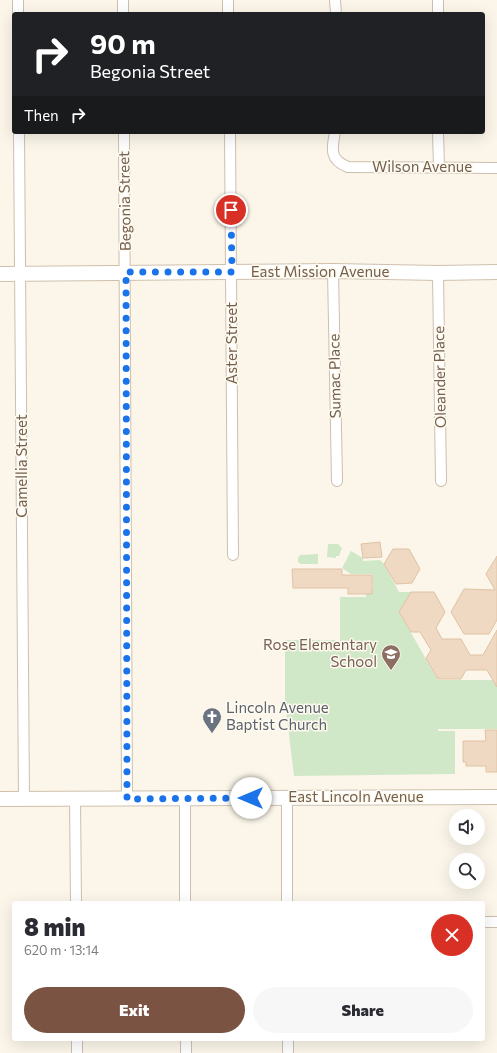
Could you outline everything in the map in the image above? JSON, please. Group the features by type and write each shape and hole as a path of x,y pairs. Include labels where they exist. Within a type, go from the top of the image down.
{"main road":[{"name":"East Mission Avenue","path":"0,274 333,271 438,273 497,272"},
{"name":"East Lincoln Avenue","path":"0,800 287,797 497,797"}],"street":[{"path":"18,0 18,12"},
{"path":"123,0 123,12"},
{"path":"228,0 228,12"},
{"path":"336,0 336,12"},
{"path":"438,0 438,12"},
{"name":"Camellia Street","path":"19,134 24,799"},
{"name":"Begonia Street","path":"124,134 126,272 127,799"},
{"name":"Aster Street","path":"230,134 233,555"},
{"name":"Wilson Avenue","path":"335,134 332,149 333,156 342,165 348,167 497,168"},
{"path":"438,134 439,167"},
{"name":"Sumac Place","path":"333,271 338,481"},
{"name":"Oleander Place","path":"438,273 441,481"},
{"path":"287,797 287,901"},
{"path":"184,798 185,901"},
{"path":"75,799 76,901"},
{"path":"485,922 497,922"},
{"path":"77,1041 77,1053"},
{"path":"186,1041 186,1053"},
{"path":"288,1041 288,1051"}],"green space":[{"path":"328,544 338,544 342,548 339,556 336,556 336,558 327,557"},
{"path":"351,551 363,558 363,561 380,560 384,564 399,592 411,592 399,612 438,680 497,680 497,729 438,729 438,731 455,731 455,774 294,776 285,701 285,640 335,640 338,650 340,650 340,597 366,597 366,594 373,588 372,574 351,574 342,568"},
{"path":"318,554 318,564 301,564 298,562 300,555"}],"building":[{"path":"380,542 382,557 363,558 361,544"},
{"path":"393,549 409,549 420,569 412,583 396,584 384,564"},
{"path":"497,556 497,620 489,634 464,634 451,612 464,589 495,590 486,574"},
{"path":"292,569 342,569 342,575 372,575 372,594 348,594 348,588 293,588"},
{"path":"411,592 434,592 445,612 436,628 442,639 461,639 470,655 483,655 497,630 497,687 487,670 466,670 461,679 438,679 426,658 431,650 420,632 411,632 399,612"},
{"path":"485,730 497,730 497,772 486,772 486,766 466,766 466,762 463,762 463,741 486,741"}],"place":[{"name":"Rose Elementary School","path":"391,671"},
{"name":"Lincoln Avenue Baptist Church","path":"212,734"}],"route":[{"path":"231,210 232,272 126,272 127,799 251,798"}]}
